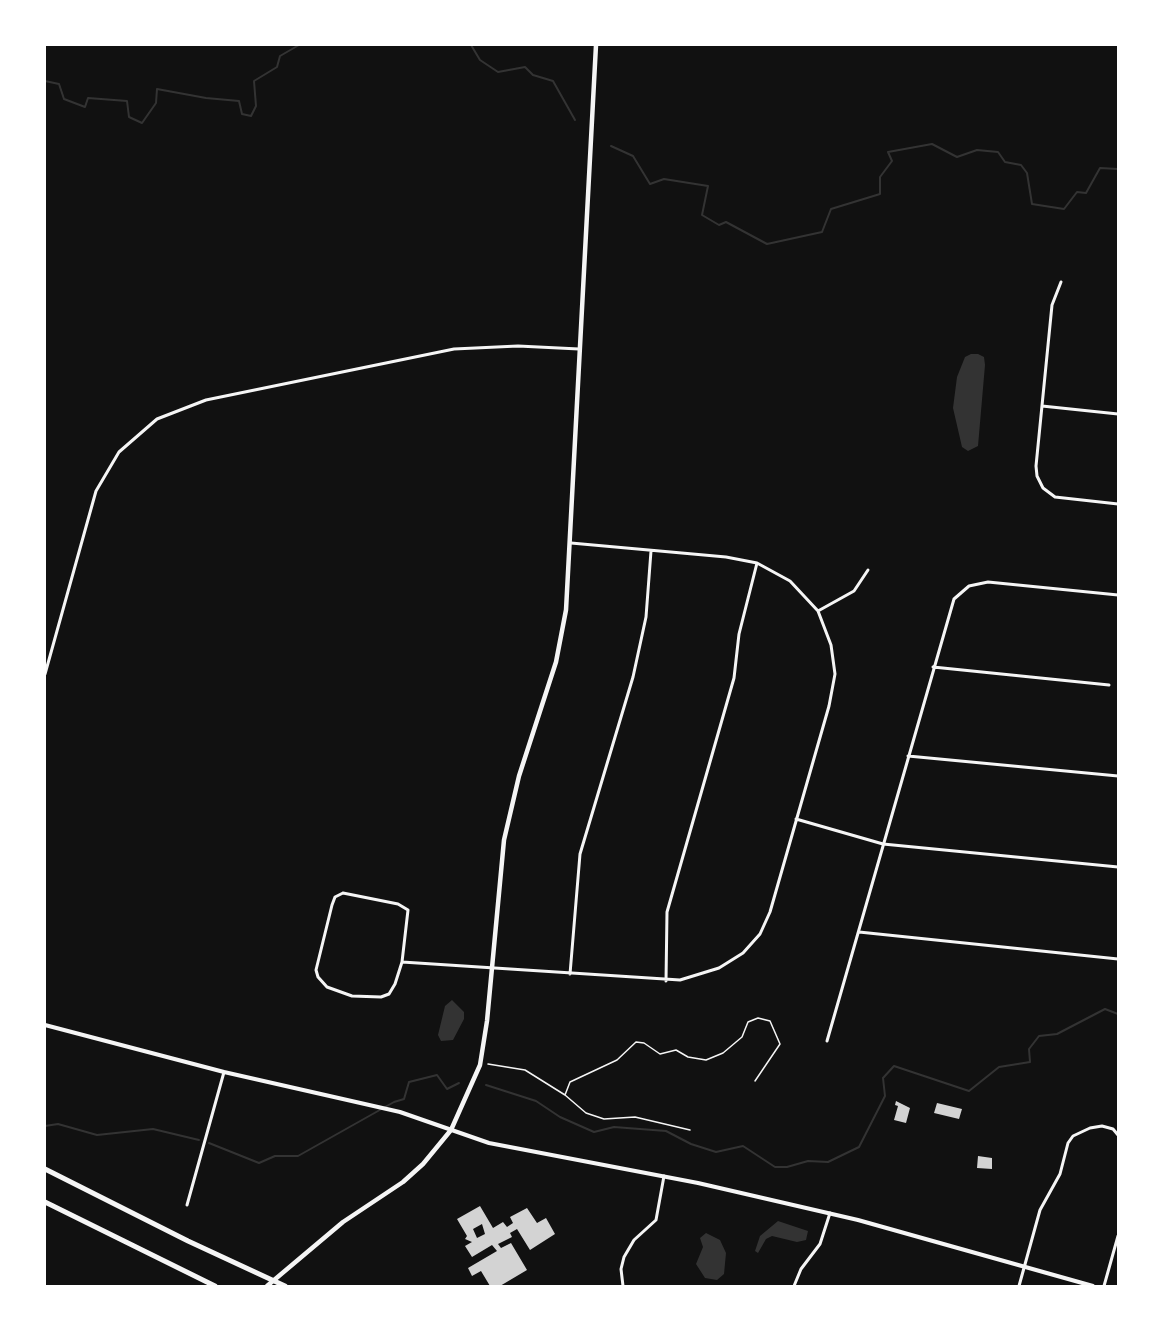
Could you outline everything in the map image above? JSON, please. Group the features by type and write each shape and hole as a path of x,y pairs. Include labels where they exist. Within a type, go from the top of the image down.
{"highway":[{"path":"45,1169 178,1237 285,1286"},
{"path":"45,1202 215,1286"}],"main road":[{"path":"267,1286 343,1222 409,1178 452,1130 480,1065 487,1021 504,840 519,776 561,640 571,543 596,45"}],"street":[{"path":"1061,282 1052,305 1036,471 1043,488 1063,499 1118,504"},
{"path":"45,674 96,491 118,452 156,419 206,400 454,349 518,346 581,349"},
{"path":"1042,406 1118,414"},
{"path":"402,962 666,981 680,980 719,968 743,953 760,934 770,912 829,706 834,674 831,645 818,611 790,581 757,563 726,557 571,543"},
{"path":"570,974 580,854 633,677 646,617 651,550"},
{"path":"666,981 667,912 734,678 739,634 757,563"},
{"path":"818,611 854,591 868,570"},
{"path":"827,1041 954,599 969,586 988,582 1118,595"},
{"path":"933,667 1109,685"},
{"path":"908,756 1118,776"},
{"path":"796,819 883,844 1118,867"},
{"path":"343,892 398,904 408,910 402,962 394,988 389,994 381,997 352,996 327,987 318,977 316,970 332,905 338,894 343,892"},
{"path":"859,932 1118,958"},
{"path":"45,1025 224,1072 388,1110 518,1149 664,1176 830,1213 1092,1286"},
{"path":"186,1205 224,1072"},
{"path":"1018,1286 1040,1210 1060,1174 1068,1143 1073,1136 1102,1126 1113,1129 1118,1135"},
{"path":"623,1286 621,1269 624,1257 634,1240 656,1220 664,1176"},
{"path":"794,1286 801,1269 820,1245 830,1213"},
{"path":"1104,1286 1118,1236"}],"path":[{"path":"565,1095 570,1082 616,1060 636,1042 644,1043 660,1054 676,1050 688,1057 706,1060 723,1053 741,1037 748,1022 758,1018 770,1021 780,1044 755,1081"},
{"path":"488,1064 525,1070 565,1095 586,1113 604,1119 635,1117 690,1130"}],"shaded area":[{"path":"971,354 984,357 985,365 978,446 968,451 962,447 953,408 957,377 965,357"},
{"path":"452,1000 464,1012 464,1019 453,1040 441,1041 438,1035 445,1006"},
{"path":"778,1221 808,1231 806,1240 797,1242 772,1236 766,1239 758,1253 755,1251 760,1236"},
{"path":"706,1233 720,1240 726,1253 724,1274 717,1280 705,1278 696,1264 703,1247 700,1238"}],"building":[{"path":"896,1101 910,1108 906,1123 894,1120 898,1106 895,1105"},
{"path":"937,1103 962,1109 959,1119 934,1113"},
{"path":"978,1156 992,1158 992,1169 977,1168"},
{"path":"480,1206 493,1228 503,1222 507,1227 513,1223 510,1217 527,1208 537,1223 546,1218 555,1234 530,1250 517,1229 510,1233 512,1237 498,1244 501,1248 511,1243 527,1270 500,1286 490,1286 481,1271 472,1276 468,1268 497,1251 492,1245 472,1257 465,1246 472,1242 465,1239 467,1236 457,1219","holes":["482,1224 485,1234 477,1238 473,1229"]}],"waterway":[{"path":"45,81 59,84 64,99 85,107 88,98 127,101 129,117 142,123 156,103 157,89 206,98 239,101 242,114 251,116 256,106 254,81 277,67 280,56 299,45"},
{"path":"471,45 480,60 498,72 525,67 533,75 553,81 575,120"},
{"path":"611,146 633,156 650,184 664,179 708,186 702,215 719,225 726,222 767,244 822,232 831,209 880,194 880,177 892,161 888,152 932,144 957,157 977,150 998,152 1005,162 1021,165 1027,173 1032,204 1064,209 1077,192 1086,193 1100,168 1118,169"},
{"path":"486,1085 536,1101 560,1117 594,1132 614,1127 666,1131 691,1144 716,1152 743,1146 775,1167 787,1167 808,1161 828,1162 859,1147 885,1096 883,1078 894,1066 969,1091 999,1067 1030,1062 1029,1049 1039,1036 1057,1034 1105,1009 1118,1014"},
{"path":"209,1143 259,1163 275,1156 298,1156 394,1102 404,1099 409,1082 437,1075 447,1089 459,1083"},
{"path":"45,1126 58,1124 97,1135 153,1129 199,1140"}]}
